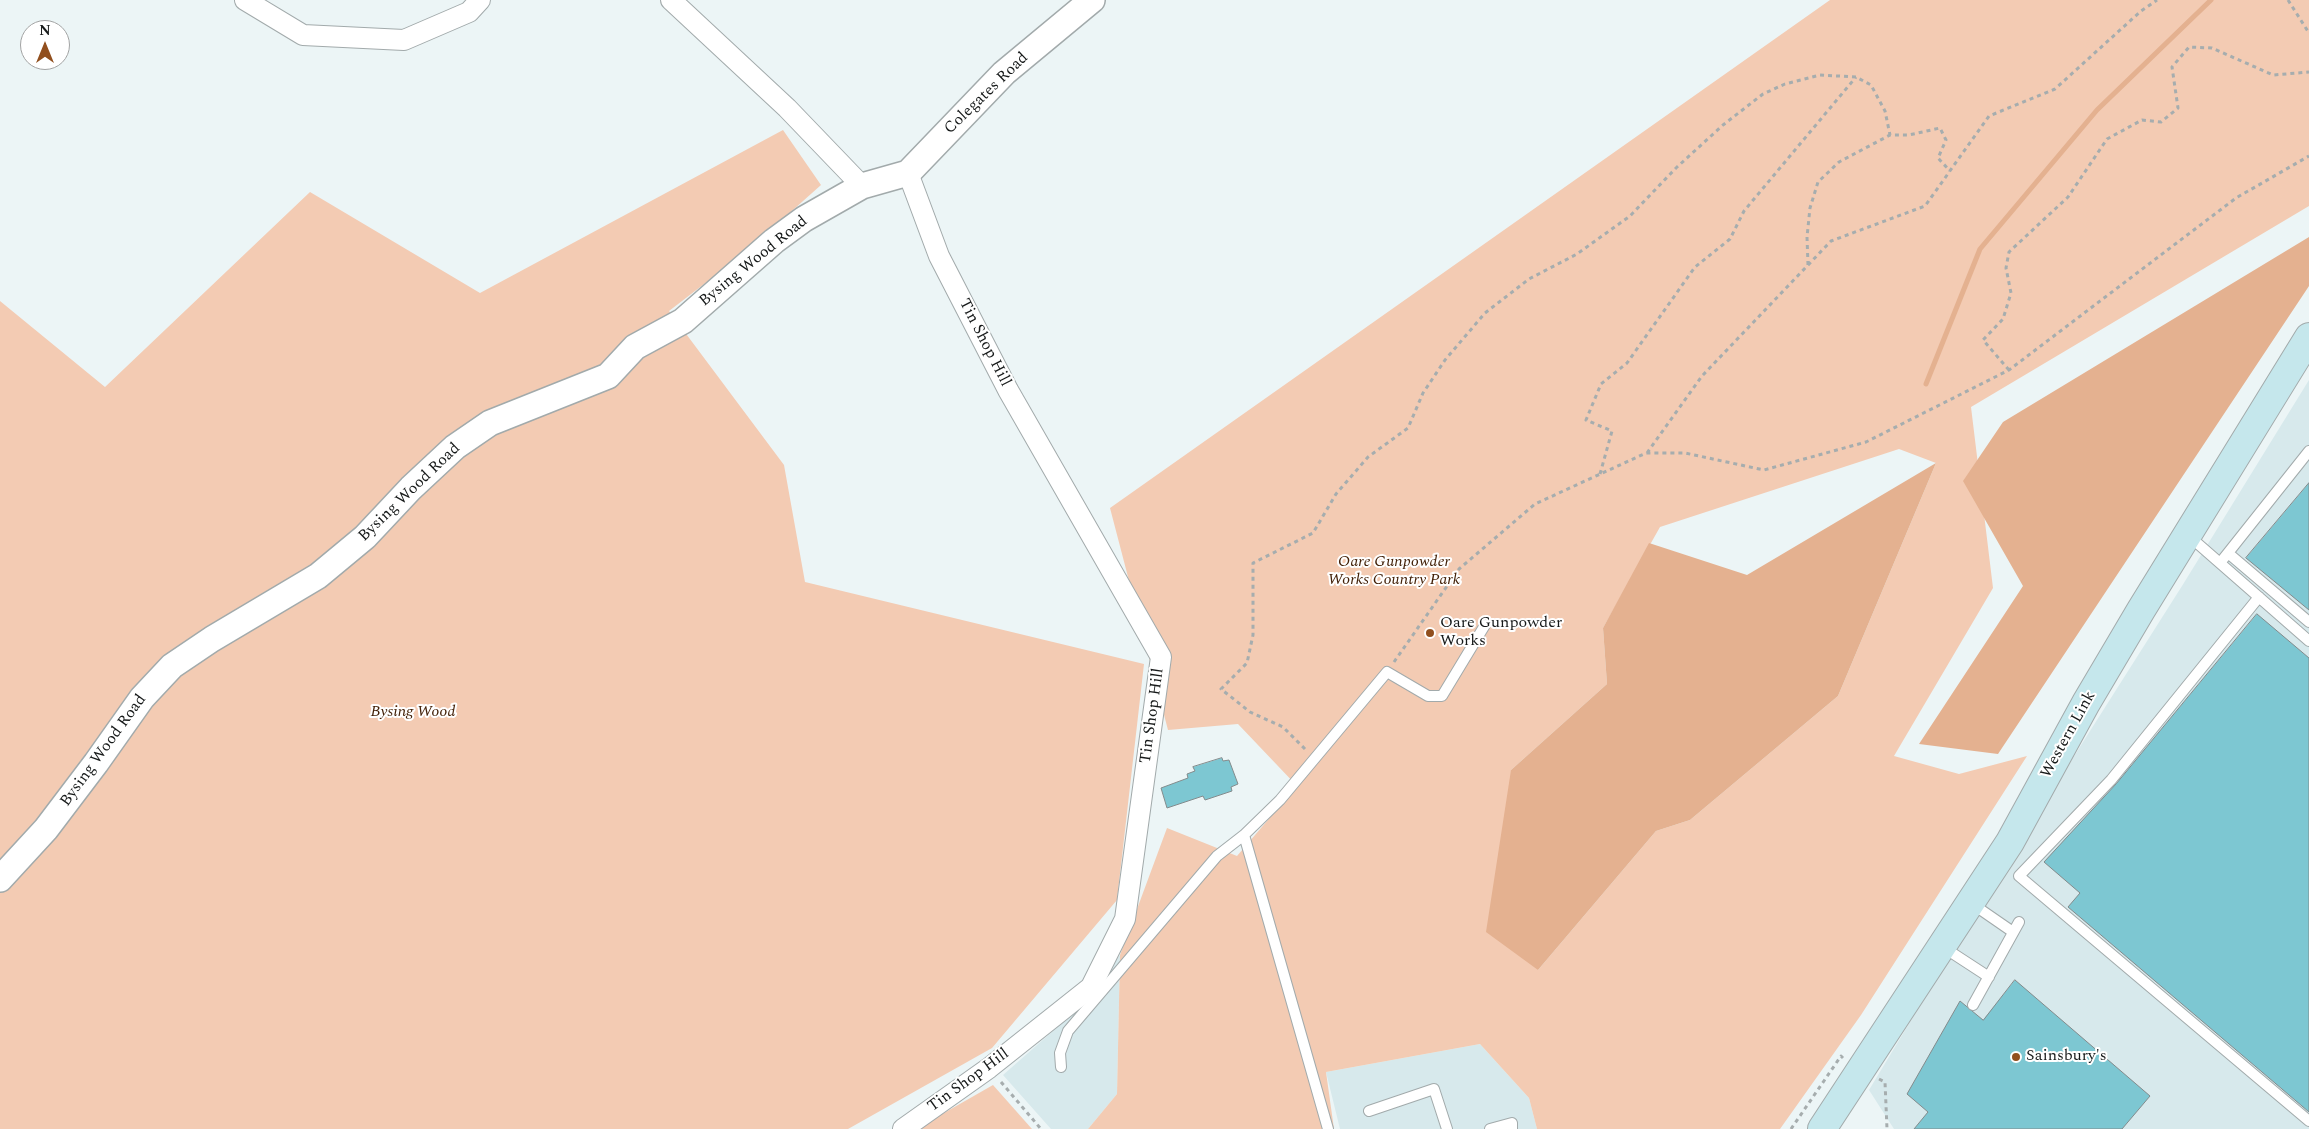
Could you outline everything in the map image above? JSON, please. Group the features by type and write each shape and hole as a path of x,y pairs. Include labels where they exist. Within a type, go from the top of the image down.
{"main road":[{"name":"Western Link","path":"1826,1128 1860,1068 1943,947 2010,842 2086,703 2187,534 2309,337"}],"street":[{"path":"245,0 303,35 404,40 469,12 480,0"},
{"path":"671,0 787,108 862,186"},
{"name":"Colegates Road","path":"908,173 1004,73 1092,0"},
{"name":"Bysing Wood Road","path":"0,879 46,828 96,764 142,698 172,666 212,639 318,576 366,537 411,488 462,442 490,423 608,376 635,347 683,320 774,241 804,219 862,186 908,173"},
{"name":"Tin Shop Hill","path":"903,1129 988,1068 1090,987 1124,919 1161,657 1008,390 939,256 908,173"}],"lane":[{"path":"2220,563 2309,451"},
{"path":"2187,534 2309,641"},
{"path":"2228,553 2309,622"},
{"path":"2260,598 2111,780 2019,876 2309,1121"},
{"path":"1061,1067 1060,1053 1068,1031 1217,856 1244,835 1280,800 1387,672 1428,696 1442,696 1485,626"},
{"path":"1244,835 1328,1129"},
{"path":"1971,903 2013,932"},
{"path":"1973,1005 2019,922"},
{"path":"1943,947 1989,977"},
{"path":"1369,1111 1434,1089 1447,1129"},
{"path":"1490,1129 1512,1123 1512,1129"}],"path":[{"path":"1646,453 1702,376 1831,242 1924,206 1989,116 2055,90 2141,11 2157,0"},
{"path":"2288,0 2309,33"},
{"path":"2009,370 1983,340 2003,319 2011,293 2006,268 2009,252 2068,196 2107,139 2142,120 2162,122 2178,108 2172,67 2189,47 2212,48 2273,75 2309,72"},
{"path":"1314,758 1282,727 1250,712 1221,688 1247,663 1253,635 1251,603 1253,563 1313,533 1336,494 1368,457 1408,428 1423,393 1445,360 1485,313 1530,279 1577,254 1630,216 1676,168 1723,125 1763,94 1785,84 1820,76 1856,77 1871,84 1885,111 1890,135"},
{"path":"1600,474 1612,431 1586,420 1601,384 1627,364 1695,267 1730,240 1744,211 1856,77"},
{"path":"1808,265 1807,236 1810,208 1818,182 1839,162 1890,135 1909,135 1940,128 1946,140 1938,158 1950,171"},
{"path":"1387,672 1460,570 1535,504 1646,453 1685,453 1764,470 1866,442 2009,370 2236,198 2309,156"},
{"path":"988,1068 1041,1129"}],"shaded area":[{"path":"2309,237 2309,286 1998,754 1919,744 2023,586 1963,481 2003,422"},
{"path":"2309,380 2309,1129 1894,1129 1869,1090 1998,876 2182,586"},
{"path":"1936,463 1838,696 1690,820 1656,831 1538,970 1486,932 1511,770 1607,684 1603,628 1649,543 1747,575"},
{"path":"1120,955 1117,1094 1088,1129 1051,1129 1003,1075 1061,1024"},
{"path":"1480,1044 1529,1098 1537,1129 1340,1129 1326,1072"}],"green space":[{"name":"Oare Gunpowder Works Country Park","path":"1830,0 2309,0 2309,206 1971,407 1993,588 1894,756 1959,774 2027,756 1861,1015 1780,1129 1537,1129 1529,1098 1480,1044 1326,1072 1334,1129 1088,1129 1117,1094 1120,955 1167,828 1237,856 1297,786 1238,724 1168,730 1110,508","holes":["1899,449 1936,463 1838,696 1690,820 1656,831 1538,970 1511,770 1607,684 1603,628 1660,527"]},
{"name":"Bysing Wood","path":"783,130 821,185 747,251 669,311 784,465 805,582 1144,664 1117,900 992,1048 848,1129 0,1129 0,301 105,387 310,192 480,293"},
{"path":"993,1085 1032,1129 916,1129"}],"building":[{"path":"2309,483 2309,610 2246,558"},
{"path":"2257,614 2309,658 2309,1112 2068,907 2080,893 2044,862 2116,784"},
{"path":"1222,758 1223,761 1229,760 1238,784 1231,787 1232,791 1205,800 1203,796 1167,808 1161,788 1188,778 1187,774 1195,771 1193,767"},
{"name":"Sainsbury's","path":"2015,980 2150,1096 2122,1129 1914,1129 1928,1112 1907,1094 1960,1001 1983,1020"}],"waterway":[{"path":"1926,384 1980,249 2097,110 2211,0"}],"place":[{"name":"Oare Gunpowder Works","path":"1430,633"},
{"name":"Sainsbury's","path":"2016,1057"}]}
